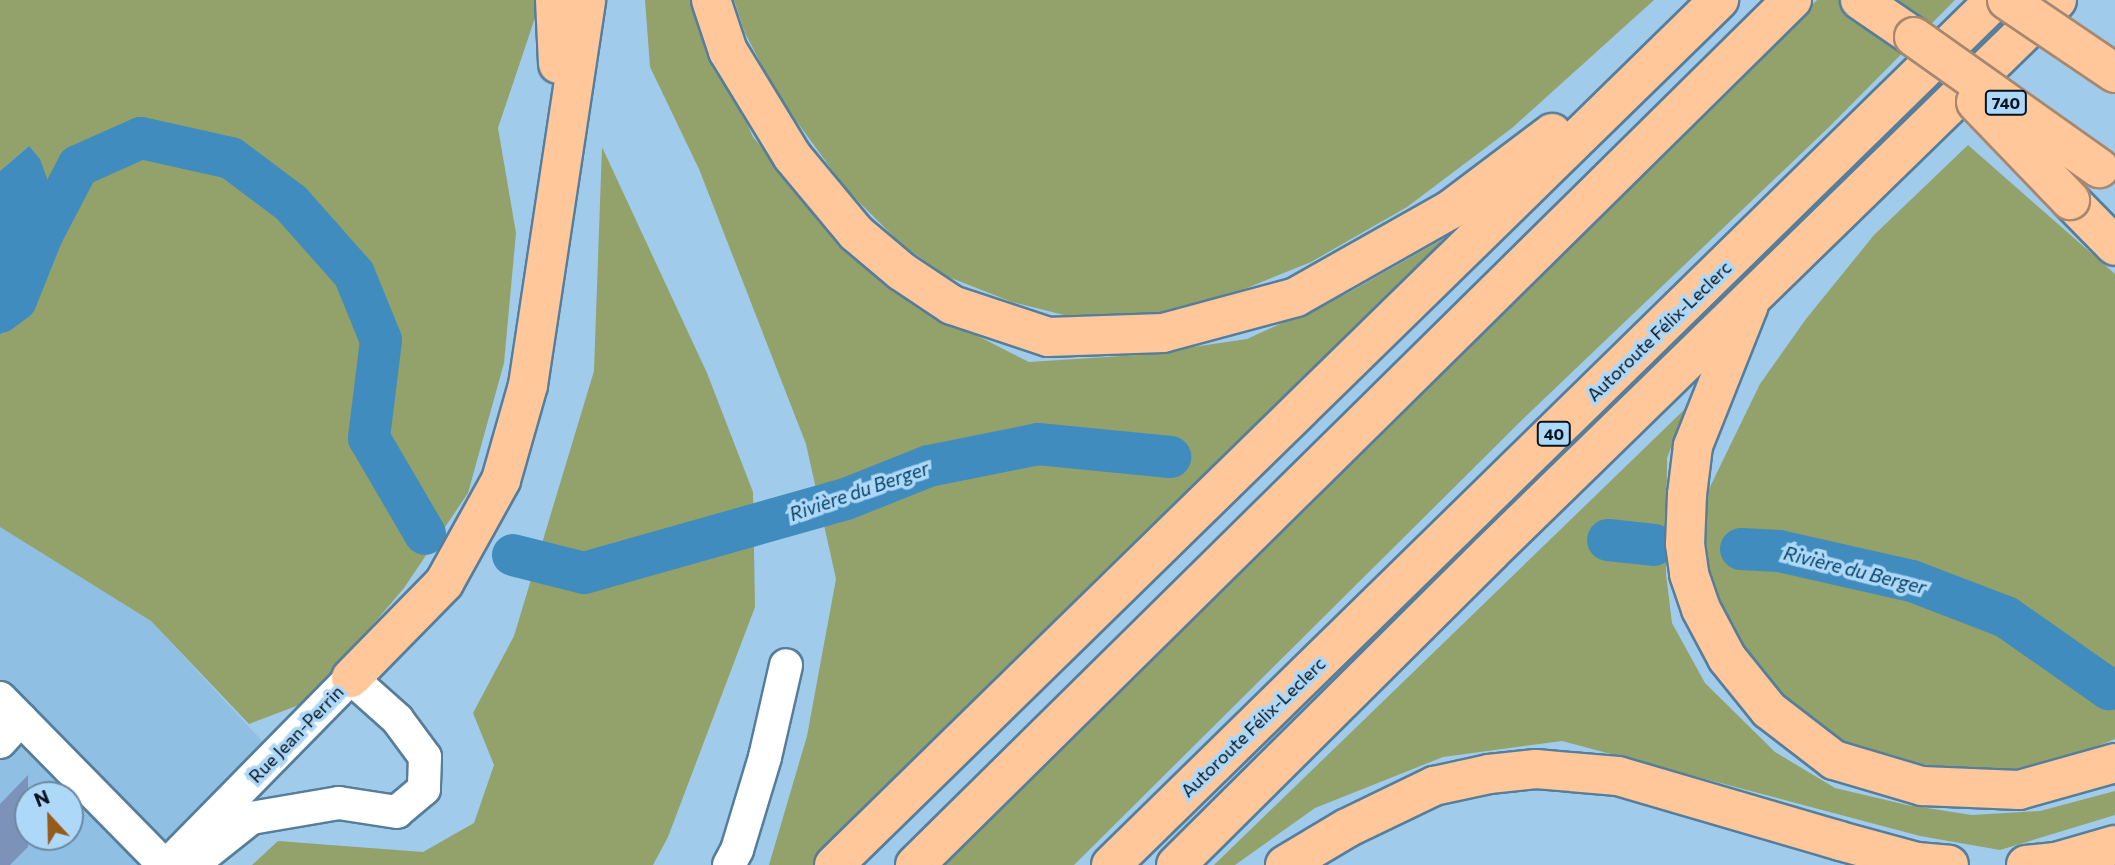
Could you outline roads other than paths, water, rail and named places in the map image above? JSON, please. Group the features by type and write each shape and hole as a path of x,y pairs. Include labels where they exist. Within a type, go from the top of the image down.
{"highway":[{"path":"550,243 558,56 555,0"},
{"path":"351,678 444,583 501,480 528,386 586,0"},
{"path":"711,0 728,51 792,156 856,233 901,271 953,305 1048,337 1163,333 1296,297 1450,210 1683,35"},
{"path":"834,865 1718,0"},
{"path":"915,865 1791,0"},
{"name":"740","path":"1860,0 2107,174"},
{"name":"Autoroute Félix-Leclerc","path":"1111,865 1995,0"},
{"path":"2007,0 2115,74"},
{"path":"1176,865 1753,295 2057,0"},
{"path":"1914,37 2115,246"},
{"path":"1753,295 1693,446 1687,495 1685,544 1689,574 1701,609 1727,659 1769,710 1834,760 1922,786 2019,790 2115,763"},
{"path":"1285,865 1347,828 1434,786 1489,774 1536,769 1618,776 1853,845 1917,862 1949,865"},
{"path":"2026,865 2056,862 2115,845"}],"street":[{"path":"729,865 737,850 765,757 786,665"},
{"name":"Rue Jean-Perrin","path":"165,865 351,678 397,719 425,757 424,789 397,812 339,803 251,818 192,865"},
{"path":"7,720 165,865"}],"waterway":[{"name":"Rivière du Berger","path":"0,312 16,300 42,235 78,166 141,138 231,158 291,203 354,274 381,340 369,438 425,534"},
{"name":"Rivière du Berger","path":"513,555 584,573 846,499 929,466 1038,444 1170,457"},
{"name":"Rivière du Berger","path":"1608,540 1654,545"},
{"name":"Rivière du Berger","path":"1741,549 1779,551 1912,581 2006,617 2109,689"}]}
